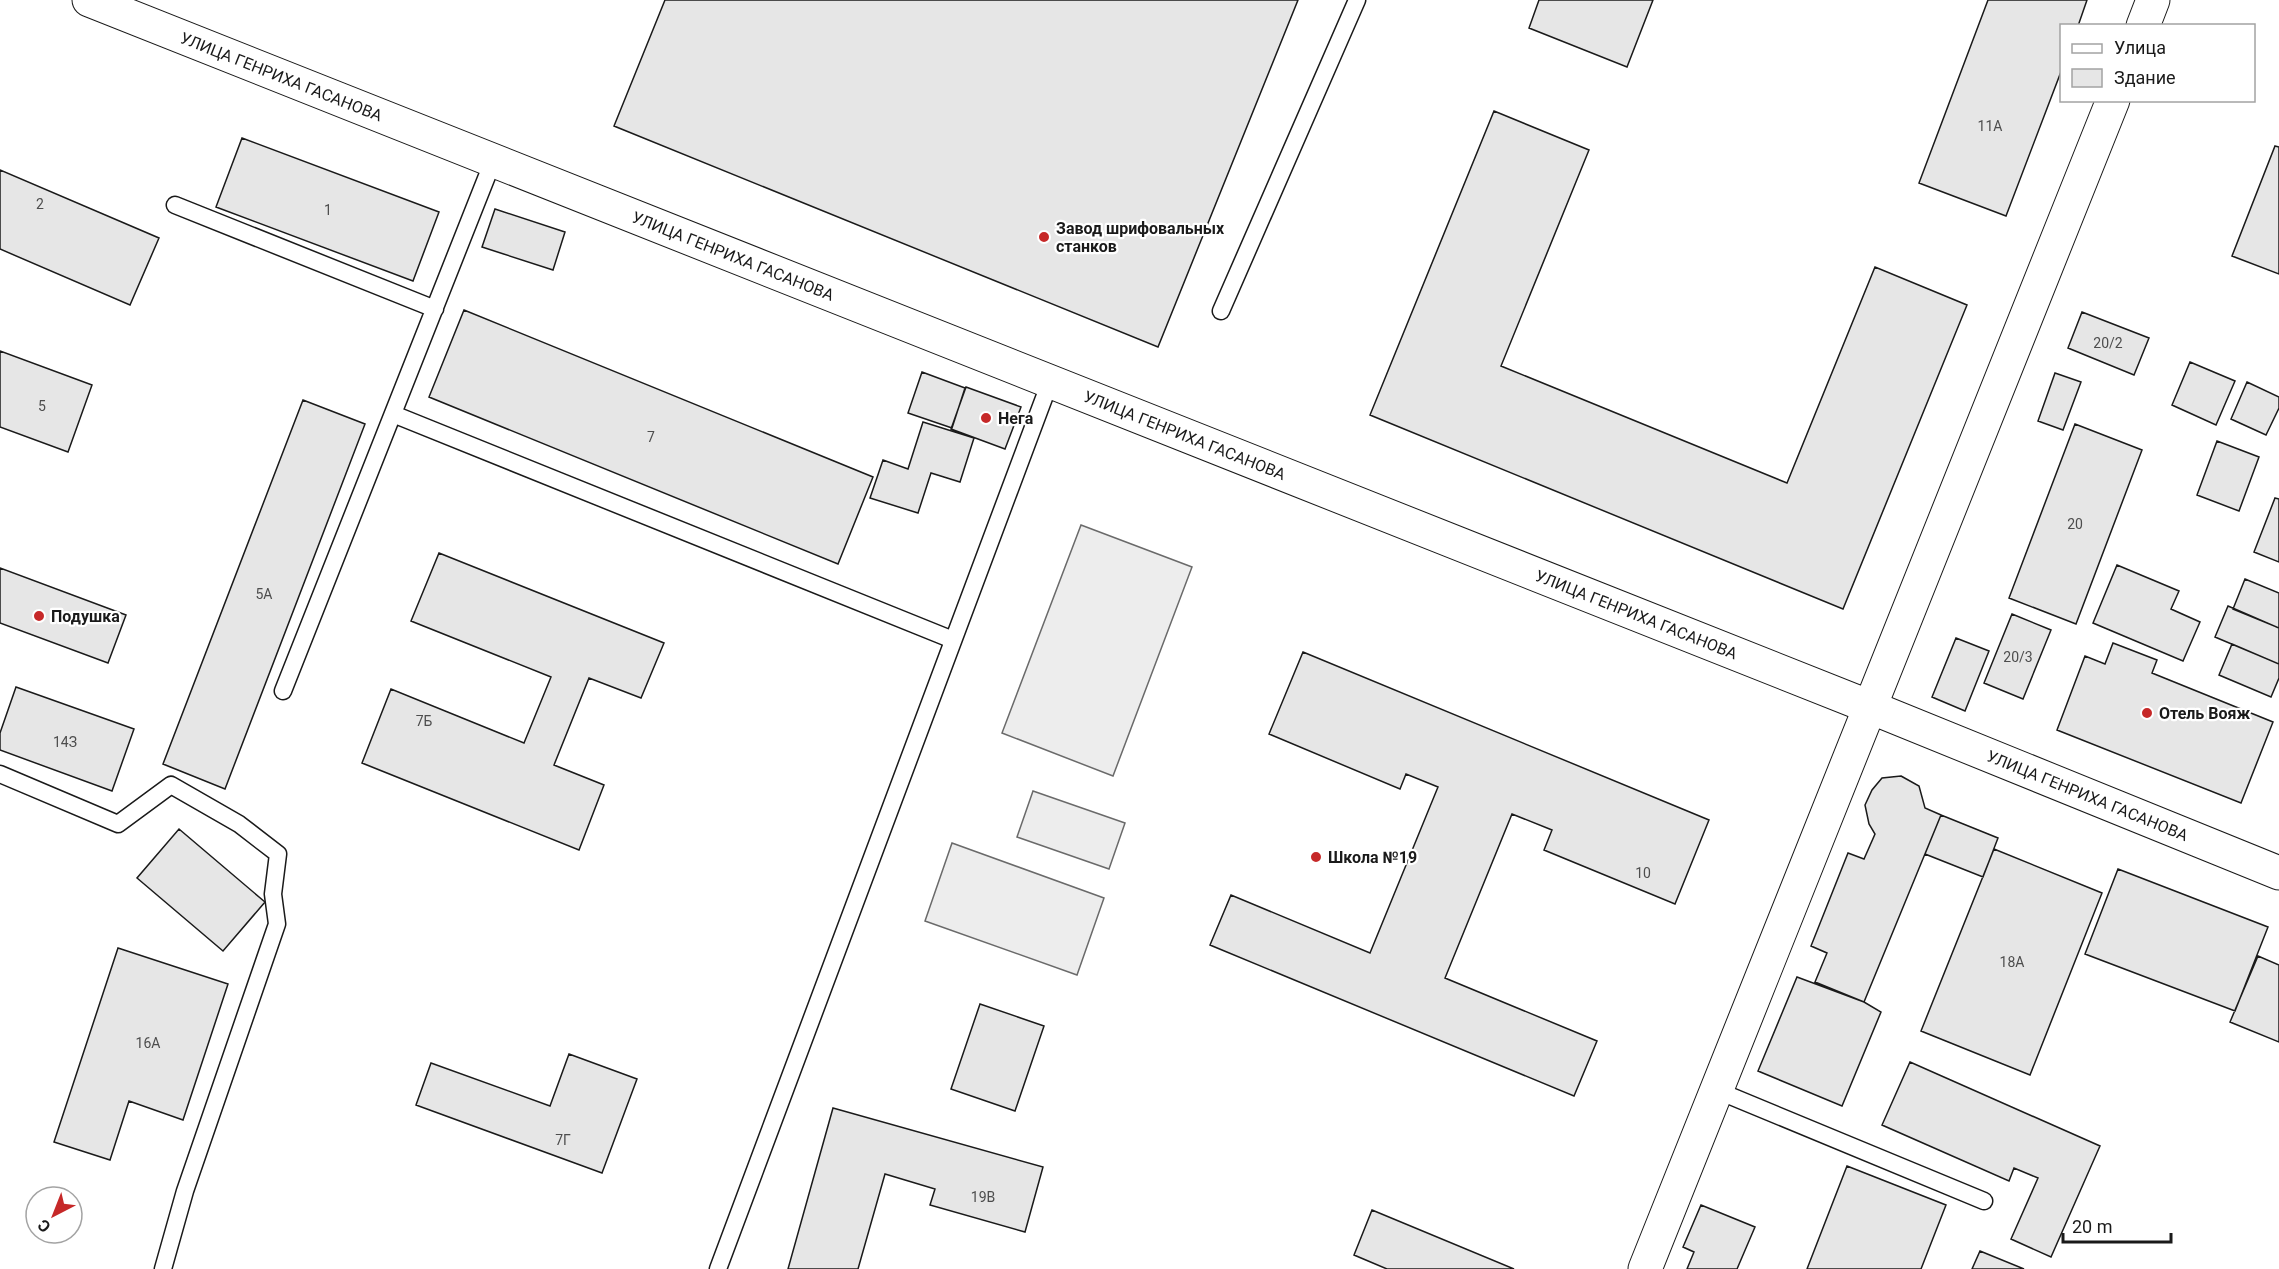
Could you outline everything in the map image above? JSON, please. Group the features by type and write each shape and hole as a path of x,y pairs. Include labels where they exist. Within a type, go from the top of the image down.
{"street":[{"name":"УЛИЦА ГЕНРИХА ГАСАНОВА","path":"89,0 1870,707 2279,873"},
{"path":"2144,24 2153,0"},
{"path":"1645,1269 2112,102"}],"lane":[{"path":"1221,311 1357,0"},
{"path":"283,691 493,161"},
{"path":"175,205 435,309"},
{"path":"718,1269 1050,382"},
{"path":"393,414 953,640"},
{"path":"0,774 118,824 171,785 239,824 278,854 273,894 277,924 189,1180 163,1269"},
{"path":"1716,1090 1984,1201"}],"shaded area":[{"path":"1081,525 1192,567 1113,776 1002,733"},
{"path":"1033,791 1125,823 1109,869 1017,837"},
{"path":"952,843 1104,898 1077,975 925,921"}],"building":[{"name":"Завод шрифовальных станков","path":"665,0 1298,0 1158,347 614,126"},
{"path":"1539,0 1653,0 1627,67 1529,28"},
{"path":"1988,0 2087,0 2079,24 2060,24 2060,74 2006,216 1919,183"},
{"path":"1494,111 1589,150 1501,366 1787,483 1875,267 1967,305 1843,609 1370,415"},
{"path":"242,138 439,212 413,281 216,207"},
{"path":"2275,146 2279,147 2279,274 2232,256"},
{"path":"0,170 159,238 130,305 0,249"},
{"path":"495,209 565,232 553,270 482,247"},
{"path":"464,310 873,477 838,564 429,397"},
{"path":"2082,312 2149,338 2134,375 2068,348"},
{"path":"0,351 92,385 68,452 0,427"},
{"path":"2190,362 2235,381 2216,425 2172,405"},
{"path":"922,372 965,388 952,428 908,413"},
{"path":"2055,373 2081,382 2063,430 2038,421"},
{"path":"2247,382 2279,397 2279,408 2266,435 2231,419"},
{"name":"Нега","path":"966,387 1021,407 1005,449 951,429"},
{"path":"303,400 365,424 225,789 163,764"},
{"path":"923,422 974,438 960,482 931,473 918,513 870,498 883,460 908,469"},
{"path":"2075,424 2142,450 2076,624 2009,598"},
{"path":"2217,441 2259,457 2239,511 2197,495"},
{"path":"2275,498 2279,499 2279,562 2254,552"},
{"path":"439,553 664,643 641,698 589,678 554,765 604,785 579,850 362,763 391,689 524,743 551,677 411,621"},
{"path":"2117,565 2179,591 2171,609 2200,622 2183,661 2093,623"},
{"path":"0,568 126,615 108,663 0,623"},
{"path":"2245,579 2279,593 2279,628 2233,609"},
{"path":"2228,606 2279,628 2279,664 2215,637"},
{"path":"2012,614 2051,630 2023,699 1984,683"},
{"path":"1956,638 1989,651 1965,711 1932,697"},
{"path":"2113,643 2157,660 2152,673 2273,722 2241,803 2057,730 2085,656 2105,664"},
{"path":"2232,644 2279,664 2279,678 2271,697 2219,675"},
{"path":"1303,652 1709,820 1675,904 1544,850 1552,830 1512,814 1445,978 1597,1041 1574,1096 1210,945 1231,895 1370,953 1438,787 1406,774 1400,789 1269,734"},
{"path":"16,687 134,729 112,791 0,750 0,733"},
{"path":"1901,776 1919,786 1925,808 1941,815 1864,1002 1815,982 1827,953 1811,946 1848,853 1864,859 1875,834 1869,824 1865,805 1872,790 1882,778"},
{"path":"1941,815 1998,838 1983,877 1925,854"},
{"path":"179,829 265,902 223,951 137,878"},
{"path":"1994,849 2102,893 2030,1075 1921,1031"},
{"path":"2118,869 2268,927 2235,1011 2085,954"},
{"path":"118,948 228,984 183,1120 129,1101 110,1160 54,1142"},
{"path":"2258,956 2279,965 2279,1042 2230,1022"},
{"path":"1797,977 1864,1002 1881,1012 1842,1106 1758,1071"},
{"path":"980,1004 1044,1026 1015,1111 951,1089"},
{"path":"569,1054 637,1079 602,1173 416,1105 431,1063 550,1106"},
{"path":"1910,1062 2100,1146 2051,1257 2011,1239 2038,1178 2014,1168 2009,1181 1882,1125"},
{"path":"833,1108 1043,1167 1025,1232 930,1205 935,1189 885,1174 858,1269 788,1269"},
{"path":"1847,1166 1946,1205 1921,1269 1807,1269"},
{"path":"1701,1205 1755,1227 1737,1269 1687,1269 1694,1252 1683,1247"},
{"path":"1372,1210 1514,1269 1387,1269 1354,1255"},
{"path":"1980,1251 2024,1269 1972,1269"}],"place":[{"name":"Завод шрифовальных станков","path":"1044,237"},
{"name":"Нега","path":"986,418"},
{"name":"Подушка","path":"39,616"},
{"name":"Отель Вояж","path":"2147,713"},
{"name":"Школа №19","path":"1316,857"}]}
